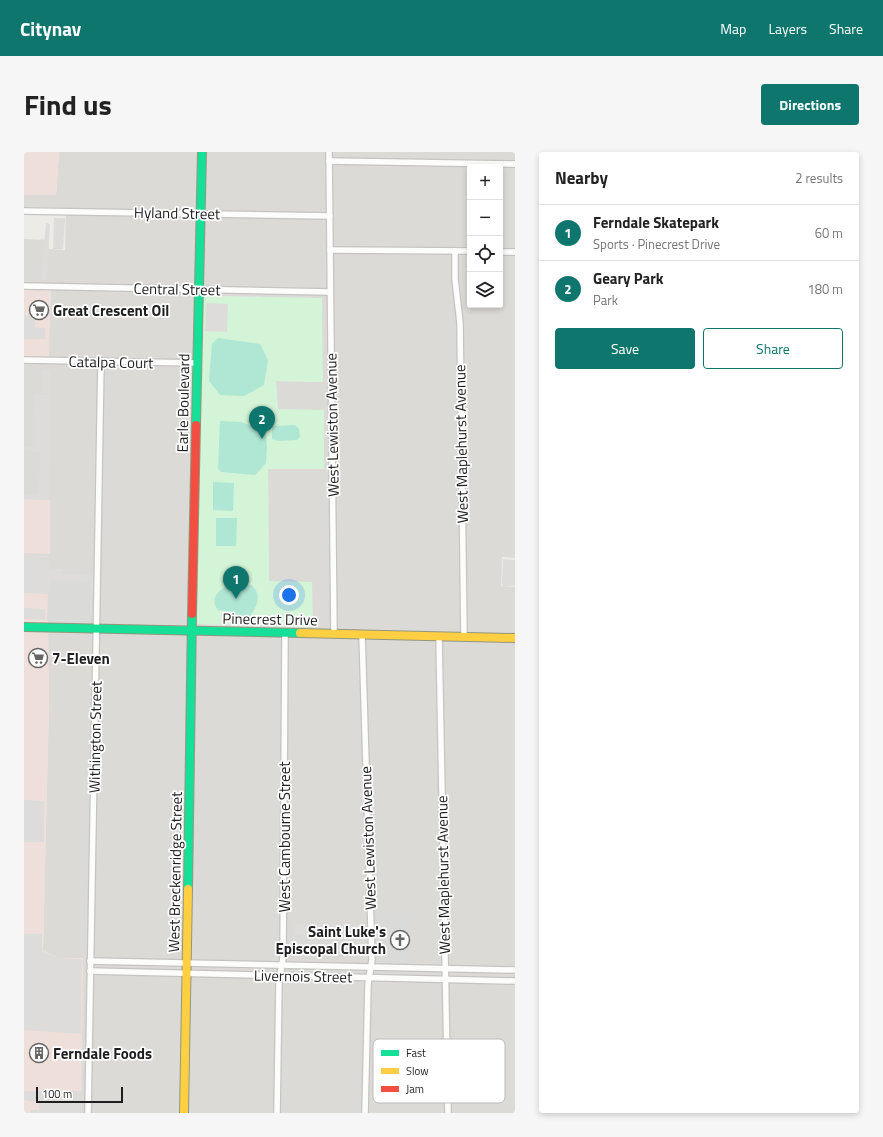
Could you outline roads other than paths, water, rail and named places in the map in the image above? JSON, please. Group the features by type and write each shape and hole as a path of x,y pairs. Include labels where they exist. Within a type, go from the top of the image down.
{"street":[{"name":"Earle Boulevard","path":"192,631 199,289 202,214 202,152"},
{"name":"West Lewiston Avenue","path":"329,152 334,634"},
{"path":"329,161 515,164"},
{"name":"Hyland Street","path":"24,211 330,216"},
{"path":"330,250 467,251"},
{"name":"West Maplehurst Avenue","path":"455,251 455,279 460,324 464,637"},
{"path":"503,252 515,252"},
{"name":"Central Street","path":"24,286 330,292"},
{"name":"Catalpa Court","path":"24,360 198,363"},
{"name":"Withington Street","path":"88,1113 102,361"},
{"name":"Pinecrest Drive","path":"24,627 515,638"},
{"name":"West Breckenridge Street","path":"184,1113 192,631"},
{"name":"West Cambourne Street","path":"277,1113 280,975 282,965 285,633"},
{"name":"West Lewiston Avenue","path":"362,634 370,968 365,1113"},
{"name":"West Maplehurst Avenue","path":"439,636 446,1039"},
{"name":"Livernois Street","path":"90,961 515,970"},
{"name":"Livernois Street","path":"90,971 515,980"},
{"name":"West Maplehurst Avenue","path":"448,1103 448,1113"}],"place":[{"name":"Great Crescent Oil","path":"39,310"},
{"name":"Geary Park","path":"262,439"},
{"name":"Ferndale Skatepark","path":"236,599"},
{"name":"7-Eleven","path":"38,658"},
{"name":"Saint Luke's Episcopal Church","path":"400,940"},
{"name":"Ferndale Foods","path":"39,1053"}]}
